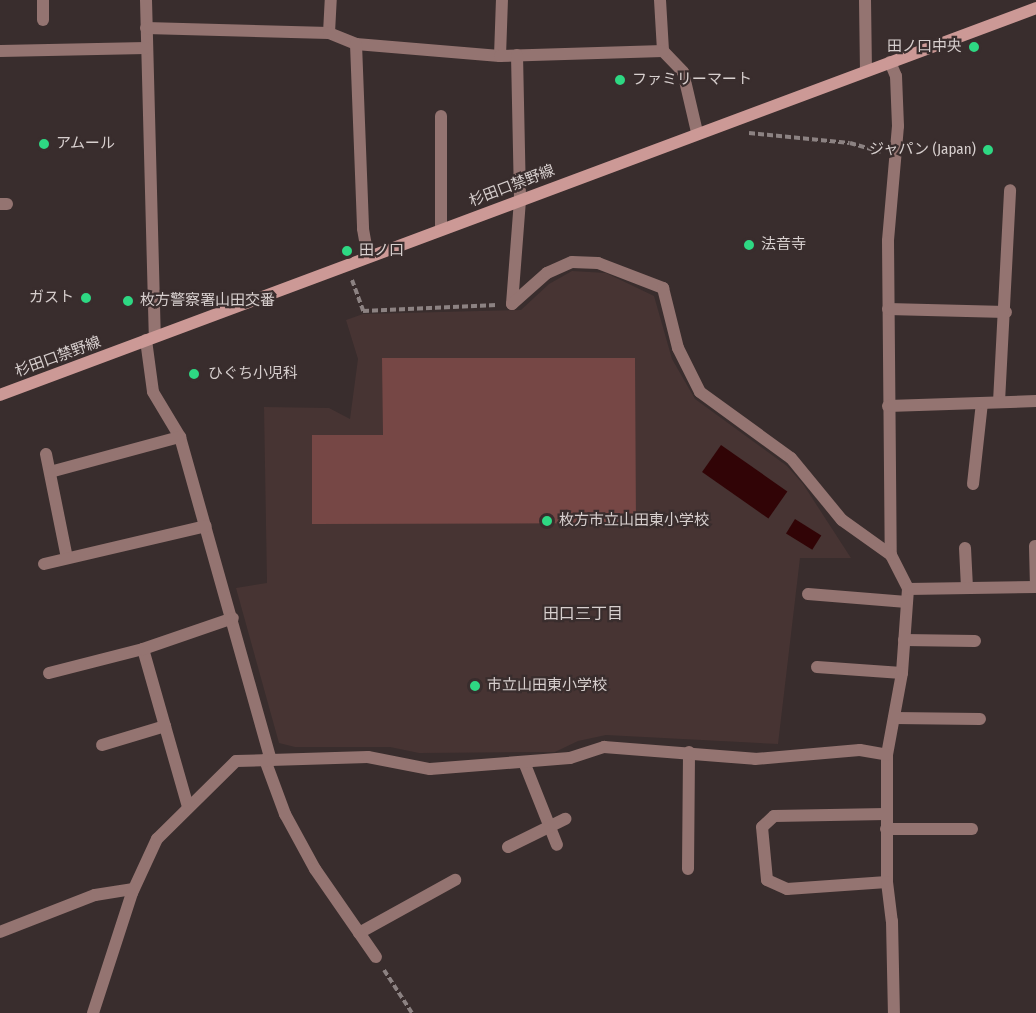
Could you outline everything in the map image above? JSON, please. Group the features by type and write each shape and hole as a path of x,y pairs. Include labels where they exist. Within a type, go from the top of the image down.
{"main road":[{"name":"杉田口禁野線","path":"0,395 697,132 1036,8"}],"street":[{"path":"43,0 43,20"},
{"path":"146,0 153,392 180,437 233,618 268,760 285,814 315,868 376,957"},
{"path":"329,33 331,0"},
{"path":"500,56 502,0"},
{"path":"660,0 663,51 683,72 697,132"},
{"path":"865,0 866,71"},
{"path":"146,28 329,33 356,44 500,56 663,51"},
{"path":"356,44 363,229 368,256"},
{"path":"0,51 146,48"},
{"path":"513,304 520,200 517,55"},
{"path":"890,62 896,76 898,126 888,242 891,555 908,589 902,673 887,755 887,882 892,921 894,1013"},
{"path":"441,116 441,229"},
{"path":"999,402 1006,312 1010,190"},
{"path":"513,304 547,273 572,262 598,263 663,288 678,348 700,392 791,458 842,520 891,555"},
{"path":"888,309 1006,312"},
{"path":"888,406 1036,401"},
{"path":"973,484 982,403"},
{"path":"50,472 180,437"},
{"path":"46,454 67,558"},
{"path":"44,564 206,526"},
{"path":"908,589 1036,587 1035,546"},
{"path":"965,548 967,588"},
{"path":"808,594 907,602"},
{"path":"49,673 143,650 233,618"},
{"path":"904,640 975,641"},
{"path":"143,650 188,807"},
{"path":"817,667 902,673"},
{"path":"894,718 980,719"},
{"path":"102,745 165,726"},
{"path":"93,1013 134,889 157,839 236,761 368,757 430,769 570,758 604,747 755,759 860,750 887,755"},
{"path":"688,869 689,752"},
{"path":"524,762 557,845"},
{"path":"886,814 774,816 762,827 767,880 787,889 887,882"},
{"path":"508,846 565,819"},
{"path":"886,829 972,829"},
{"path":"359,933 455,880"},
{"path":"0,932 95,895 134,889"}],"path":[{"path":"741,132 850,143 895,156"},
{"path":"347,265 363,311 513,304"},
{"path":"376,957 412,1013"}],"shaded area":[{"name":"枚方市立山田東小学校","path":"572,271 606,273 654,296 672,359 695,399 787,466 803,484 851,558 800,558 778,744 606,735 578,741 555,752 419,753 390,747 295,747 279,743 236,588 267,583 264,407 329,408 350,419 358,359 346,320 363,314 521,310 549,284"},
{"path":"382,358 635,358 636,523 312,524 312,435 383,435"},
{"path":"721,445 787,491 768,518 702,472"},
{"path":"795,519 821,535 812,550 786,533"}],"place":[{"name":"田ノ口中央","path":"974,47"},
{"name":"ファミリーマート","path":"620,80"},
{"name":"アムール","path":"44,144"},
{"name":"ジャパン (Japan)","path":"988,150"},
{"name":"法音寺","path":"749,245"},
{"name":"田ノ口","path":"347,251"},
{"name":"ガスト","path":"86,298"},
{"name":"枚方警察署山田交番","path":"128,301"},
{"name":"ひぐち小児科","path":"194,374"},
{"name":"枚方市立山田東小学校","path":"547,521"},
{"name":"市立山田東小学校","path":"475,686"}],"district":[{"name":"田口三丁目","path":"583,614"}]}
